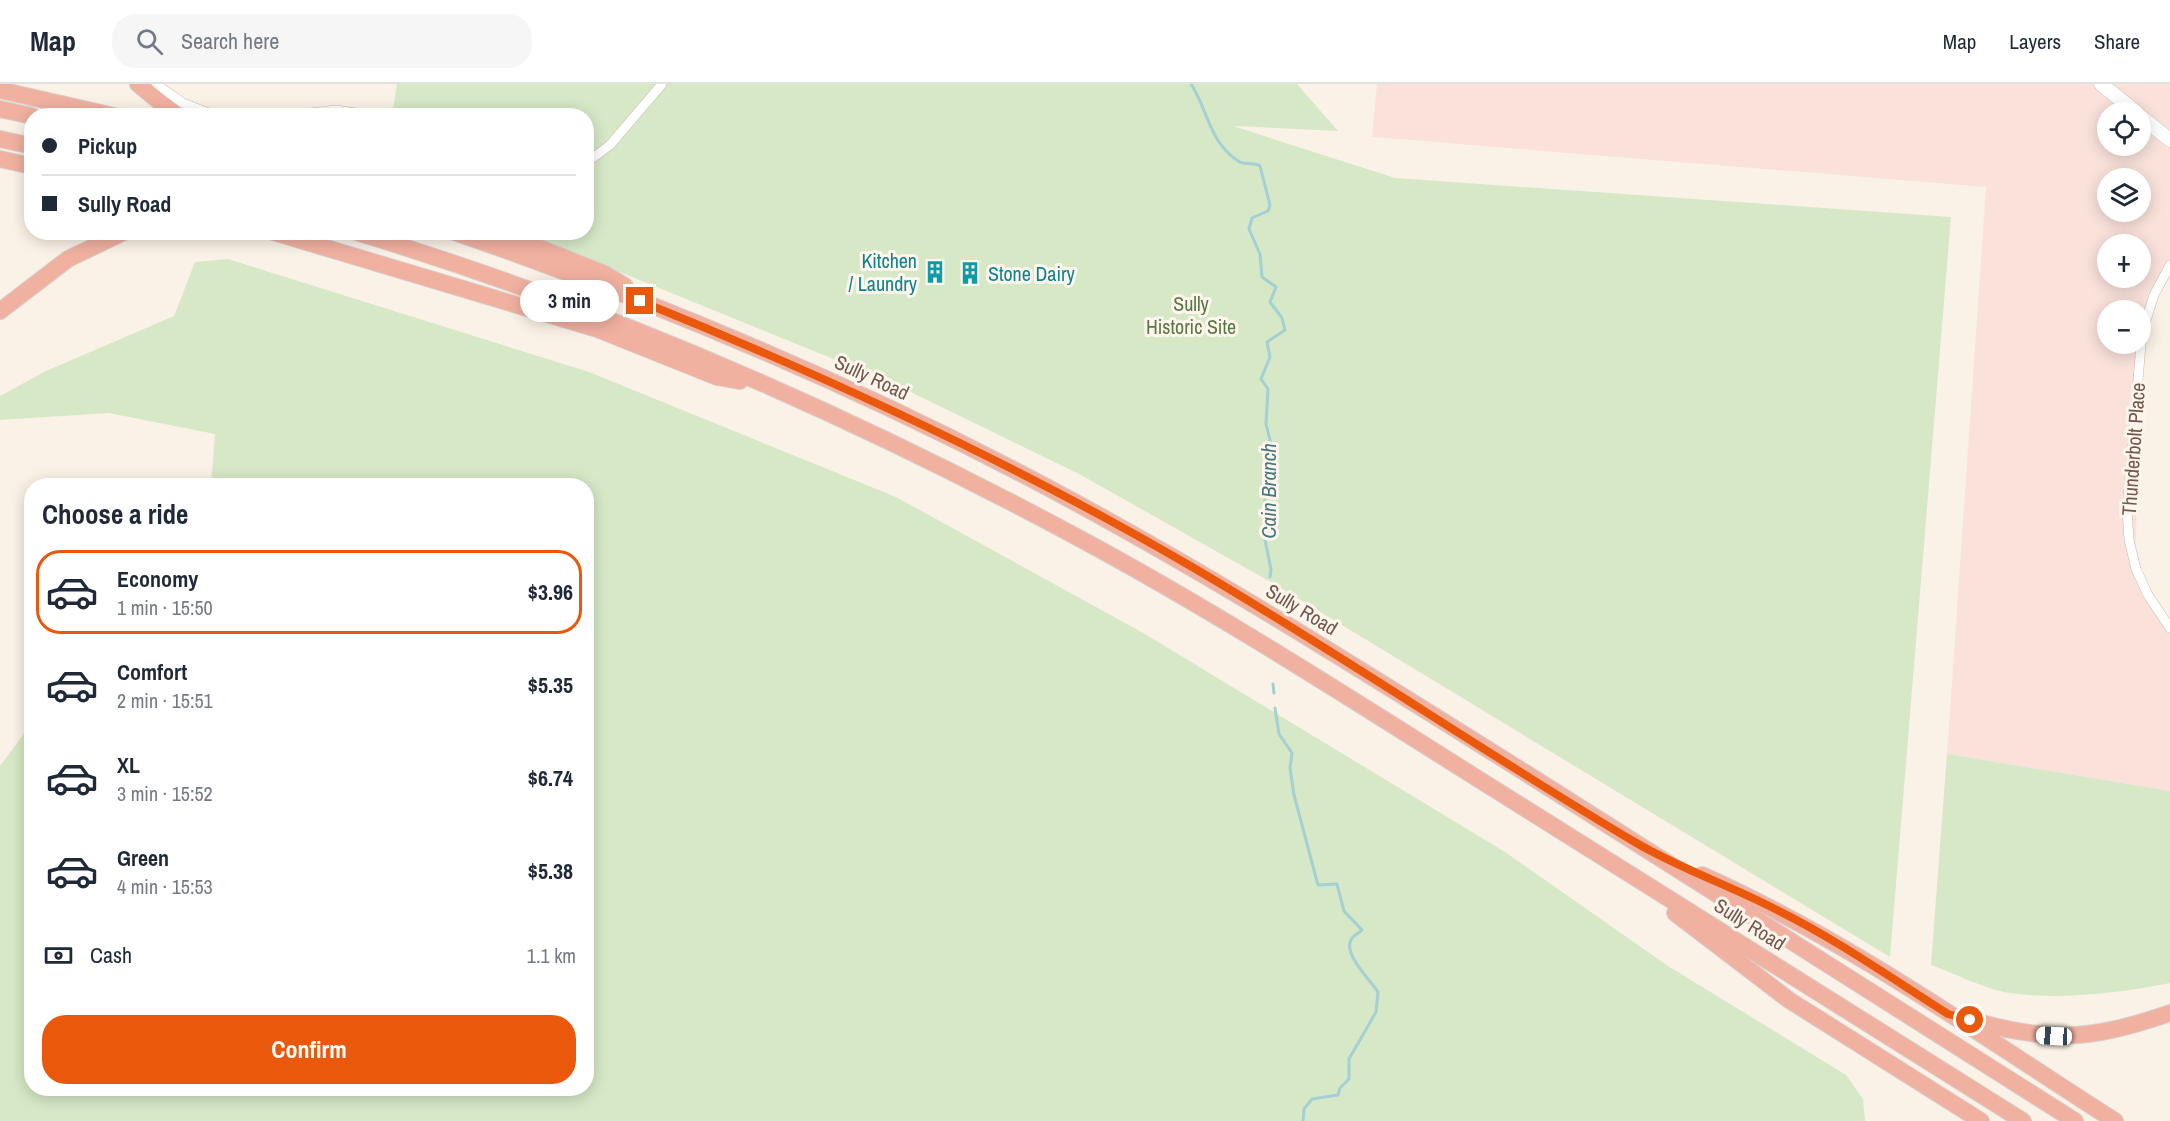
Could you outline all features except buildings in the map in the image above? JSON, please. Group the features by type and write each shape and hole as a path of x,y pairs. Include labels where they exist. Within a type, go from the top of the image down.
{"highway":[{"path":"138,84 167,108"},
{"path":"0,90 79,108"},
{"path":"0,109 24,114"},
{"path":"0,139 24,144"},
{"path":"0,159 24,164"},
{"path":"0,311 68,259 105,240"},
{"path":"303,240 597,329 717,377 773,387"},
{"path":"305,240 310,242"},
{"name":"Sully Road","path":"379,240 585,312 773,387 949,471 1163,585 1247,634 2023,1121"},
{"name":"Sully Road","path":"476,240 670,312 891,409 1106,519 1270,613 2075,1121"},
{"path":"520,240 605,274 670,312"},
{"path":"1636,843 1809,927 2115,1121"},
{"path":"1603,858 1748,971 1981,1121"},
{"path":"1948,1014 2013,1032 2054,1036 2106,1032 2170,1013"},
{"path":"1929,1088 1965,1121"}],"street":[{"path":"156,84 183,103 196,108"},
{"path":"594,157 610,145 662,84"},
{"path":"2101,84 2124,102"},
{"path":"2151,125 2170,140"},
{"name":"Thunderbolt Place","path":"2170,265 2154,295 2142,333 2127,510 2129,540 2136,569 2148,595 2170,628"}],"shaded area":[{"path":"1377,84 2170,84 2170,274 2151,307 2151,300 2097,300 2097,354 2142,354 2137,396 2136,569 2170,621 2170,791 1947,754 1986,187 1372,137"}],"green space":[{"name":"Sully Historic Site","path":"397,84 1297,84 1338,131 1233,126 1395,178 1951,217 1890,957 1269,581 1081,475 890,382 541,240 594,240 594,108 393,108"},
{"path":"228,259 589,372 896,497 1145,634 1505,852 1668,966 1846,1075 1863,1099 1865,1121 0,1121 0,766 24,733 24,1096 594,1096 594,478 212,478 215,434 109,413 0,420 0,396 46,371 174,316 195,262"},
{"path":"1947,754 2170,791 2170,983 2087,995 2023,995 1986,987 1931,965"}],"waterway":[{"name":"Cain Branch","path":"1191,84 1215,135 1228,153 1238,161 1260,166 1270,205 1268,211 1252,218 1249,229 1260,254 1262,277 1276,287 1270,302 1282,318 1285,330 1267,342 1270,357 1261,379 1268,389 1266,424 1272,448 1268,461 1269,474 1264,506 1267,522 1265,540 1271,569 1270,577"},
{"name":"Cain Branch","path":"1273,684 1274,693"},
{"name":"Cain Branch","path":"1275,708 1279,734 1292,753 1290,768 1294,795 1318,885 1337,884 1344,911 1362,930 1354,936 1350,946 1354,960 1378,992 1376,1012 1349,1059 1349,1079 1340,1088 1338,1095 1312,1099 1304,1109 1303,1121"}],"place":[{"name":"Kitchen / Laundry","path":"935,272"},
{"name":"Stone Dairy","path":"970,273"}],"route":[{"path":"640,301 759,349 891,409 1092,511 1270,613 1636,843 1777,909 1832,939 1948,1014 1970,1020"}]}
